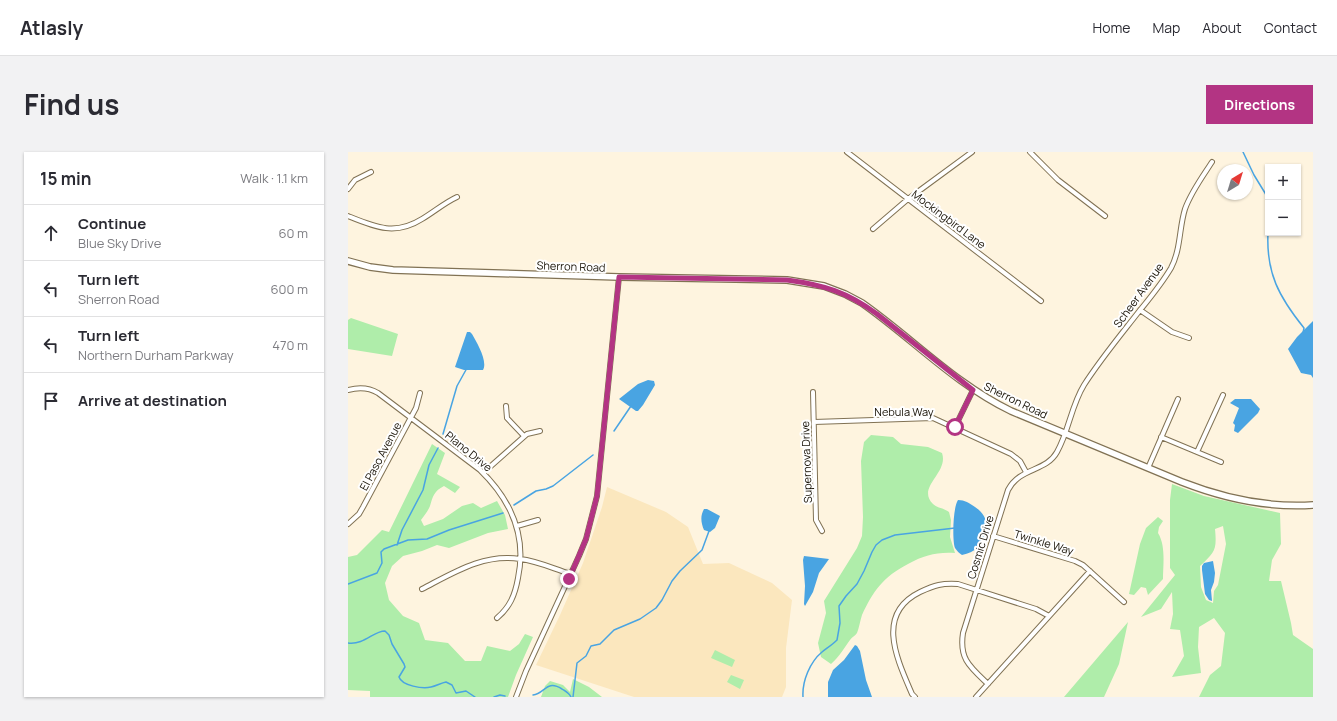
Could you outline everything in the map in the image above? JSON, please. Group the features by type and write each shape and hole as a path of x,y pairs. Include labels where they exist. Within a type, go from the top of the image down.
{"main road":[{"name":"Sherron Road","path":"348,261 370,267 393,270 619,277 787,280 814,284 835,290 853,298 877,314 973,390 999,405 1197,488 1260,503 1313,505"}],"street":[{"name":"Mockingbird Lane","path":"846,152 1041,301"},
{"path":"873,229 908,199 972,152"},
{"path":"1030,152 1062,184 1105,216"},
{"name":"Scheer Avenue","path":"1065,433 1079,393 1101,361 1162,282 1174,262 1179,244 1185,208 1212,162"},
{"path":"348,189 355,180 371,172"},
{"path":"348,216 382,229 404,227 422,220 446,202 457,197"},
{"path":"516,697 586,539 597,496 619,277"},
{"path":"1140,310 1172,332 1189,338"},
{"name":"Plano Drive","path":"348,390 360,387 374,390 483,473 492,482 505,500 517,526 521,559 518,582 512,599 506,611 497,618"},
{"path":"955,427 973,390"},
{"name":"El Paso Avenue","path":"348,524 359,514 411,418 418,403 420,392"},
{"name":"Supernova Drive","path":"813,392 816,520 822,530"},
{"path":"1197,452 1223,395"},
{"path":"1148,468 1178,399"},
{"path":"506,406 507,418 524,436"},
{"name":"Nebula Way","path":"814,422 929,418 938,420 1011,454 1020,461 1026,472"},
{"path":"483,473 524,436 540,431"},
{"name":"Cosmic Drive","path":"988,684 970,667 964,658 962,651 962,633 1008,490 1012,483 1026,472 1044,465 1053,458 1060,447 1065,433"},
{"path":"1161,437 1221,462"},
{"path":"517,526 538,520"},
{"name":"Twinkle Way","path":"993,536 1075,561 1090,571 1124,602"},
{"path":"422,589 480,561 500,557 521,559 571,574"},
{"path":"976,697 1090,571"},
{"path":"915,697 907,682 894,645 892,634 896,615 908,600 936,585 946,583 958,584 1036,609 1049,616"}],"shaded area":[{"path":"607,487 666,512 688,527 703,564 729,563 772,583 792,600 786,648 786,687 782,697 634,697 536,665 583,563 602,507"}],"green space":[{"path":"351,318 398,334 392,356 348,349 348,320"},
{"path":"871,435 893,437 901,444 928,447 942,453 943,460 941,467 928,492 929,498 933,504 949,512 951,520 950,537 955,553 942,553 920,558 899,569 885,580 866,606 857,633 831,664 821,657 818,643 826,613 824,601 857,548 862,536 863,517 861,461 864,442"},
{"path":"432,444 445,453 437,474 460,487 455,493 444,486 436,492 428,510 421,520 424,526 443,519 462,506 473,503 481,508 497,501 505,515 508,529 488,533 449,548 437,545 403,556 392,566 385,583 389,600 403,616 419,623 425,640 448,643 465,661 481,661 487,646 510,651 519,644 525,634 533,637 508,697 370,697 370,691 348,690 348,557 357,555 382,530 389,532"},
{"path":"1172,484 1204,496 1280,513 1281,544 1272,560 1269,581 1281,581 1293,635 1313,649 1313,697 1199,697 1210,675 1221,666 1225,633 1214,618 1199,627 1198,647 1201,673 1172,677 1184,656 1180,630 1170,629 1173,614 1172,592 1161,609 1141,617 1175,575 1170,568 1170,500","holes":["1223,526 1226,544 1218,585 1214,591 1213,603 1206,600 1201,587 1200,566 1214,550 1216,542 1215,529"]},
{"path":"1158,517 1163,521 1159,527 1158,533 1161,538 1163,550 1163,579 1148,595 1146,588 1141,587 1134,595 1129,594 1140,544 1146,528"},
{"path":"1128,622 1119,664 1104,697 1064,697"},
{"path":"715,650 735,660 732,667 711,658"},
{"path":"731,675 744,680 740,689 727,682"},
{"path":"573,679 589,687 602,697 541,697 545,686 550,681 563,685 570,692"}],"water":[{"path":"1313,321 1313,378 1311,375 1301,373 1288,349 1297,337"},
{"path":"467,332 472,334 477,342 483,357 483,370 464,370 455,367"},
{"path":"648,380 654,381 655,385 638,411 619,399 638,384"},
{"path":"1235,399 1251,399 1260,409 1258,413 1238,433 1234,431 1235,425 1233,423 1239,408 1230,403"},
{"path":"958,500 967,502 973,506 983,515 986,521 984,538 980,545 971,552 962,555 955,548 954,544 954,516"},
{"path":"704,509 707,509 720,516 715,528 710,532 704,530 702,525 701,517"},
{"path":"804,556 829,559 819,573 813,592 805,606 803,560"},
{"path":"1213,561 1215,573 1211,590 1212,601 1209,600 1205,594 1202,566 1204,563"},
{"path":"855,645 860,651 866,680 872,697 828,697 828,682 833,670 844,660"}],"waterway":[{"path":"1243,152 1265,193"},
{"path":"1268,236 1269,260 1276,284 1281,295 1304,328 1303,333"},
{"path":"443,434 457,386 467,368"},
{"path":"614,431 631,406"},
{"path":"397,545 402,530 423,490 429,465 438,448"},
{"path":"514,505 536,491 553,486 593,455"},
{"path":"348,584 377,573 382,563 381,552 384,549 408,540 427,539 449,530 503,513"},
{"path":"803,697 805,678 810,666 822,652 837,640 840,623 839,606 857,584 876,545 882,540 895,535 955,528"},
{"path":"573,697 577,663 586,656 591,646 600,644 614,630 640,619 656,608 672,581 680,571 702,550 709,531"},
{"path":"348,643 359,642 377,633 385,631 389,635 392,644 404,664 405,667 399,677 404,683 427,688 446,682 452,685 456,693 466,691 475,697"},
{"path":"533,695 549,686 557,686 568,693 571,697"},
{"path":"494,697 500,695 505,696"}],"route":[{"path":"569,579 586,539 597,496 619,277 787,280 806,282 845,294 862,303 877,314 973,390 955,427"}]}
